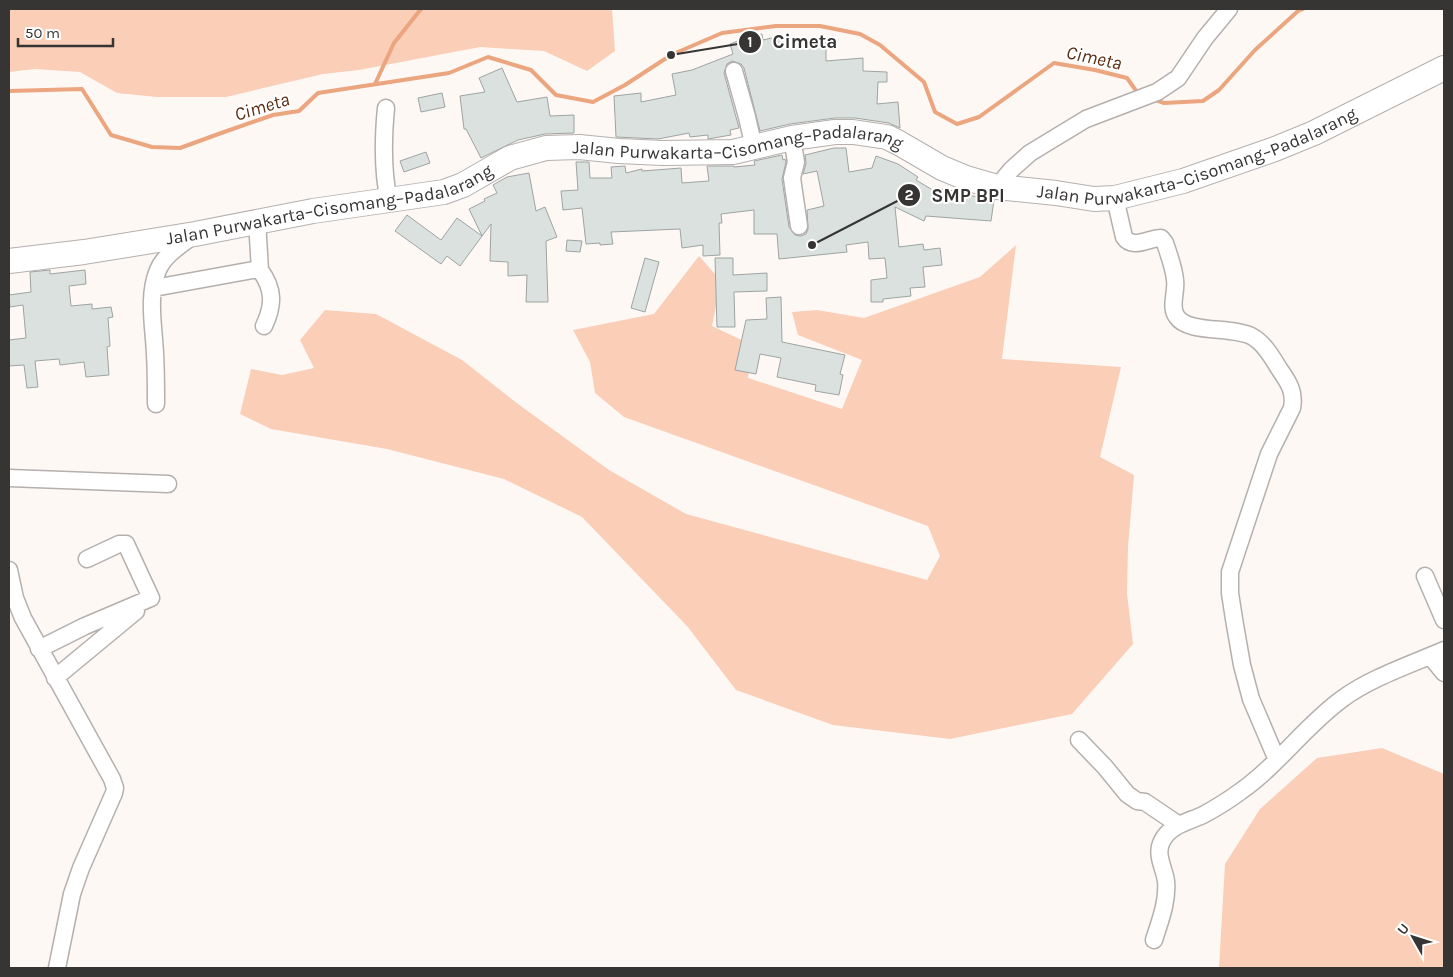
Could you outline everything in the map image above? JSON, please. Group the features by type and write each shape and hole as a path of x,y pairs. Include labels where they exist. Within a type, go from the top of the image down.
{"highway":[{"name":"Jalan Purwakarta–Cisomang–Padalarang","path":"9,261 84,252 195,234 314,211 444,192 463,185 510,158 546,148 579,147 662,153 733,152 792,138 835,132 871,133 899,143 942,168 966,178 997,187 1094,199 1115,198 1183,181 1275,149 1314,133 1444,68"}],"street":[{"path":"997,187 1011,170 1030,153 1086,119 1157,92 1178,78 1205,38 1228,9"},
{"path":"734,71 754,148"},
{"path":"386,108 382,142 388,201"},
{"path":"792,138 796,162 792,178 799,226"},
{"path":"1115,198 1124,237 1127,242 1135,244 1161,238 1165,243 1175,280 1173,310 1180,321 1190,325 1252,336 1269,354 1292,388 1292,408 1269,454 1230,572 1231,602 1242,665 1251,699 1277,760"},
{"path":"257,222 260,270 266,280 272,302 270,313 264,326"},
{"path":"156,404 155,354 152,325 154,288 161,265 174,251 195,234"},
{"path":"154,288 260,270"},
{"path":"9,478 168,484"},
{"path":"87,560 119,544 126,544 151,598"},
{"path":"9,570 15,598 23,618 112,779 115,788 72,894 57,968"},
{"path":"1425,576 1444,620"},
{"path":"39,649 85,626 151,598"},
{"path":"55,678 151,598"},
{"path":"1154,940 1165,907 1166,881 1160,860 1159,848 1163,839 1172,830 1244,790 1344,698 1375,680 1437,653 1444,673"},
{"path":"1079,740 1127,794 1137,801 1144,802 1179,825"}],"shaded area":[{"path":"9,9 612,9 615,51 587,71 544,51 480,47 359,70 323,74 226,97 157,97 117,93 80,72 35,69 9,72"},
{"path":"1016,245 1002,359 1121,367 1100,457 1134,475 1128,547 1127,594 1133,644 1072,714 950,739 833,725 736,690 687,626 582,517 504,479 387,449 271,429 240,414 251,369 282,375 314,368 300,340 325,310 376,314 462,360 518,404 609,470 686,514 927,580 940,556 928,526 624,417 595,393 590,362 573,330 654,314 699,256 721,281 712,326 752,345 748,378 842,409 862,360 798,335 792,312 817,310 864,318 980,277"},
{"path":"1382,748 1444,774 1444,968 1219,968 1225,864 1260,809 1317,758"}],"building":[{"path":"762,34 763,40 776,37 777,39 790,38 790,43 826,43 826,61 863,58 863,71 887,72 887,82 878,82 877,104 898,102 900,128 889,123 855,118 835,118 790,124 760,131 744,68 741,64 732,61 727,64 724,73 739,128 730,130 731,135 708,139 708,135 690,137 689,133 658,139 616,137 614,96 641,93 641,102 676,95 672,74 692,70 733,54 730,44"},
{"path":"502,68 517,102 547,97 550,116 574,115 574,133 545,134 518,140 481,158 466,129 464,129 460,96 485,92 479,78"},
{"path":"442,93 445,107 421,112 418,98"},
{"path":"834,148 846,148 849,172 872,168 876,156 898,164 918,177 916,180 941,195 942,189 994,200 991,221 926,216 924,221 895,207 899,247 923,244 924,250 940,248 942,265 923,267 925,287 910,288 911,296 883,299 883,302 871,302 871,280 887,278 885,258 869,259 868,242 846,245 847,252 779,259 777,234 754,234 754,210 721,214 722,223 719,223 720,255 703,256 703,245 682,248 680,229 611,232 613,244 586,244 582,208 563,210 561,191 578,190 576,162 589,162 590,178 612,178 611,167 625,166 626,173 642,169 642,171 681,168 682,183 709,181 707,166 734,167 755,165 754,161 782,155 783,160 785,159 786,162 782,179 789,227 795,235 801,236 806,234 808,229 807,210 824,206 817,171 803,174 806,164 805,155"},
{"path":"426,152 430,163 404,172 400,161"},
{"path":"529,173 536,211 545,207 557,237 546,241 548,302 526,302 527,275 508,276 508,262 490,261 491,224 460,266 447,256 441,264 395,231 407,215 441,240 457,218 482,236 469,209 497,193 493,185 507,177"},
{"path":"567,240 582,241 580,252 566,251"},
{"path":"645,258 659,262 645,312 631,308"},
{"path":"715,258 733,258 733,275 767,273 767,291 734,292 735,327 717,327"},
{"path":"50,270 50,274 85,270 86,284 69,286 71,306 92,304 92,309 111,307 113,317 108,318 110,346 107,347 109,375 86,377 84,362 60,365 59,359 35,361 38,387 27,388 24,365 9,366 9,340 26,338 23,305 10,307 9,295 31,292 30,272"},
{"path":"781,297 782,342 845,355 840,374 843,375 839,395 815,391 816,385 777,377 781,358 760,354 756,374 735,370 746,320 767,319 766,298"}],"waterway":[{"path":"375,84 394,43 421,9"},
{"name":"Cimeta","path":"1153,99 1164,103 1203,101 1219,90 1255,50 1298,11 1303,9"},
{"name":"Cimeta","path":"9,91 82,89 111,135 152,147 180,148 273,115 299,111 318,93 449,73 488,57 531,70 556,95 593,102 625,85 671,55 722,33 776,26 820,26 860,34 880,45 924,82 935,112 957,124 979,117 1054,63 1127,78 1139,95"}],"place":[{"name":"Cimeta","path":"671,55"},
{"name":"SMP BPI","path":"812,245"}]}
